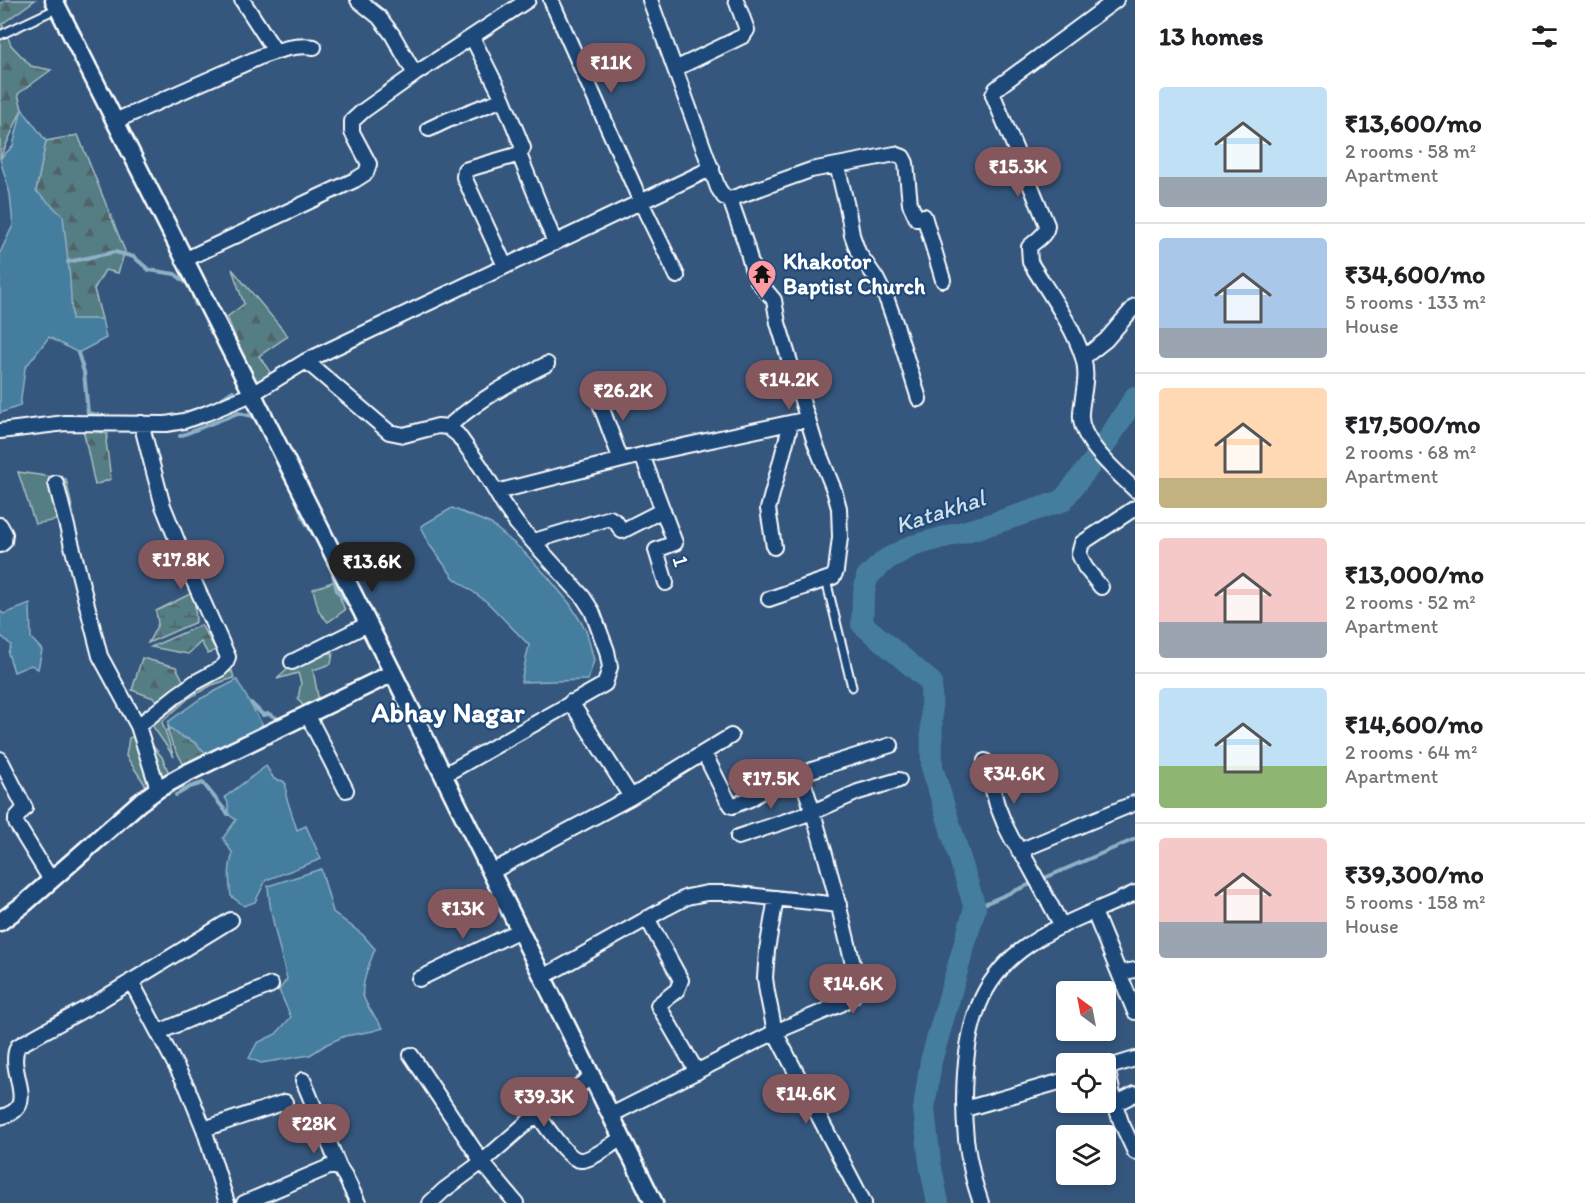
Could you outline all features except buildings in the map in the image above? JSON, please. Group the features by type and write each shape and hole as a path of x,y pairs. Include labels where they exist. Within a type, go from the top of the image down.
{"street":[{"path":"242,0 275,51"},
{"path":"358,0 379,16 416,74"},
{"path":"184,260 366,173 369,164 352,132 352,121 416,74 528,0"},
{"path":"551,0 640,202 677,276"},
{"path":"650,0 718,188 724,197 730,199 812,170 895,154 903,157 906,163 910,204 917,219 924,216 943,280"},
{"path":"675,69 743,36 747,30 736,0"},
{"path":"1116,0 1002,84 993,95 1047,225 1044,234 1029,248 1030,261 1073,335 1083,358 1086,381 1081,422 1084,434 1115,471 1135,490"},
{"path":"56,4 444,775 654,1203"},
{"path":"472,37 503,99 523,148 519,154 465,170 464,177 505,266"},
{"path":"115,121 275,51 304,45 314,47"},
{"path":"429,129 503,99"},
{"path":"519,154 555,243"},
{"path":"837,165 852,235 858,252 876,278 887,300 919,399"},
{"path":"0,431 65,423 166,424 207,413 252,394 306,361 712,168"},
{"path":"730,199 747,245 752,268 758,281 774,300 778,323 839,508 840,537 836,571 833,577 769,600"},
{"path":"1083,358 1106,340 1135,306"},
{"path":"306,361 389,432 404,435 438,426 448,427 458,435 482,467 502,504 517,524 583,597 592,611 607,651 610,667 605,684 444,775"},
{"path":"448,427 488,396 547,364"},
{"path":"596,393 621,460"},
{"path":"496,492 642,455 808,419"},
{"path":"138,726 194,683 220,669 228,657 163,506 141,423"},
{"path":"774,547 768,508 792,423"},
{"path":"534,541 610,518 622,531 663,510 642,455"},
{"path":"56,483 100,656 138,726 158,789"},
{"path":"1101,587 1085,567 1079,554 1082,543 1135,508"},
{"name":"1","path":"663,510 675,543 656,550 666,584"},
{"path":"0,525 5,534 4,542 0,545"},
{"path":"292,662 368,624"},
{"path":"0,922 158,789 216,758 393,673"},
{"path":"571,702 631,797"},
{"path":"307,714 346,790"},
{"path":"491,872 631,797 731,736"},
{"path":"704,753 732,806 750,799 777,781 891,745"},
{"path":"0,759 25,808 16,818 16,823 51,880"},
{"path":"985,761 997,805 1012,839 1062,926"},
{"path":"611,1115 775,1032 841,1004 853,996 858,985 839,905 801,775"},
{"path":"738,837 813,812 858,792 899,780"},
{"path":"1022,854 1135,803"},
{"path":"543,977 687,897 707,893 728,893 839,905"},
{"path":"981,1203 971,1171 964,1076 970,1037 979,1004 997,973 1020,951 1062,926 1135,893"},
{"path":"776,898 767,950 765,978 775,1032 864,1203"},
{"path":"1094,912 1135,1012"},
{"path":"647,918 681,980 677,990 658,1005 696,1072"},
{"path":"0,1117 18,1108 22,1099 15,1053 18,1046 101,1000 231,920"},
{"path":"420,979 520,930"},
{"path":"1119,973 1135,970"},
{"path":"131,981 178,1069 204,1129 227,1203"},
{"path":"159,1032 271,985"},
{"path":"411,1055 482,1162 516,1203"},
{"path":"1116,1065 1135,1059"},
{"path":"430,1203 537,1114 592,1077"},
{"path":"303,1080 339,1167 358,1203"},
{"path":"965,1109 1056,1083"},
{"path":"1116,1103 1135,1094"},
{"path":"204,1129 285,1102"},
{"path":"1116,1109 1135,1152"},
{"path":"537,1114 574,1160 582,1161 589,1158 622,1138"},
{"path":"244,1203 316,1171 339,1167"}],"lane":[{"path":"0,35 56,4"},
{"path":"826,580 852,687"}],"green space":[{"path":"6,0 35,0 2,24 11,45 31,66 51,70 18,94 22,109 0,159 0,4"},
{"path":"78,135 125,251 118,273 105,270 94,289 102,319 72,320 36,191 46,141"},
{"path":"232,269 288,336 259,356 274,378 254,382 227,317 244,304"},
{"path":"83,429 108,434 106,441 111,479 95,485"},
{"path":"18,472 66,479 74,517 35,524"},
{"path":"338,580 345,594 340,598 345,610 328,622 319,612 313,589"},
{"path":"194,592 196,622 148,643 158,624 156,611"},
{"path":"201,625 216,650 208,654 201,642 188,654 151,647"},
{"path":"316,652 333,653 331,664 313,670 319,702 305,708 298,699 301,683 298,673 277,679 292,665"},
{"path":"142,658 176,667 186,686 164,702 132,690"},
{"path":"232,671 234,678 212,685 189,698 162,722 174,757 150,722 210,679"},
{"path":"168,726 179,735 194,742 207,754 184,765 172,743 167,730 169,730"},
{"path":"142,733 162,757 171,778 148,789 126,756 129,738"}],"water":[{"path":"22,109 46,141 36,191 63,216 72,319 102,319 106,338 78,353 49,337 25,368 20,406 0,413 0,253 13,225 10,194 0,159 13,146"},
{"path":"452,508 491,524 522,550 570,604 586,630 594,660 588,680 521,682 529,645 487,602 454,578 429,544 421,526"},
{"path":"30,604 31,638 42,650 38,669 31,665 14,672 8,653 11,645 0,635 0,611 4,614"},
{"path":"237,680 264,728 207,754 194,742 179,735 168,726 168,722 200,699"},
{"path":"266,766 274,779 286,784 286,796 297,830 306,826 321,859 266,880 255,902 244,906 231,896 229,875 233,854 223,838 236,820 228,814 228,803 225,797"},
{"path":"321,869 333,912 363,935 375,949 365,979 363,995 383,1028 345,1036 310,1055 261,1063 249,1058 257,1043 276,1034 291,1017 279,990 287,979 273,921 268,886"}],"waterway":[{"path":"68,262 115,252 134,257 149,270 175,274 190,286 196,305"},
{"path":"78,353 84,372 88,413 107,417"},
{"path":"214,404 233,391"},
{"name":"Katakhal","path":"938,1203 930,1163 924,1109 931,1061 975,908 932,767 931,682 862,624 867,577 887,559 912,546 995,523 1062,501 1099,454 1135,397"},
{"path":"177,416 195,410"},
{"path":"180,436 238,413 253,416 260,426"},
{"path":"274,454 333,574 337,591 357,619"},
{"path":"251,703 263,715 269,714 282,721"},
{"path":"176,795 203,783 228,814"},
{"name":"Katakhal","path":"975,908 1135,839"}],"place":[{"name":"Khakotor Baptist Church","path":"762,300"}],"district":[{"name":"Abhay Nagar","path":"448,712"}]}
